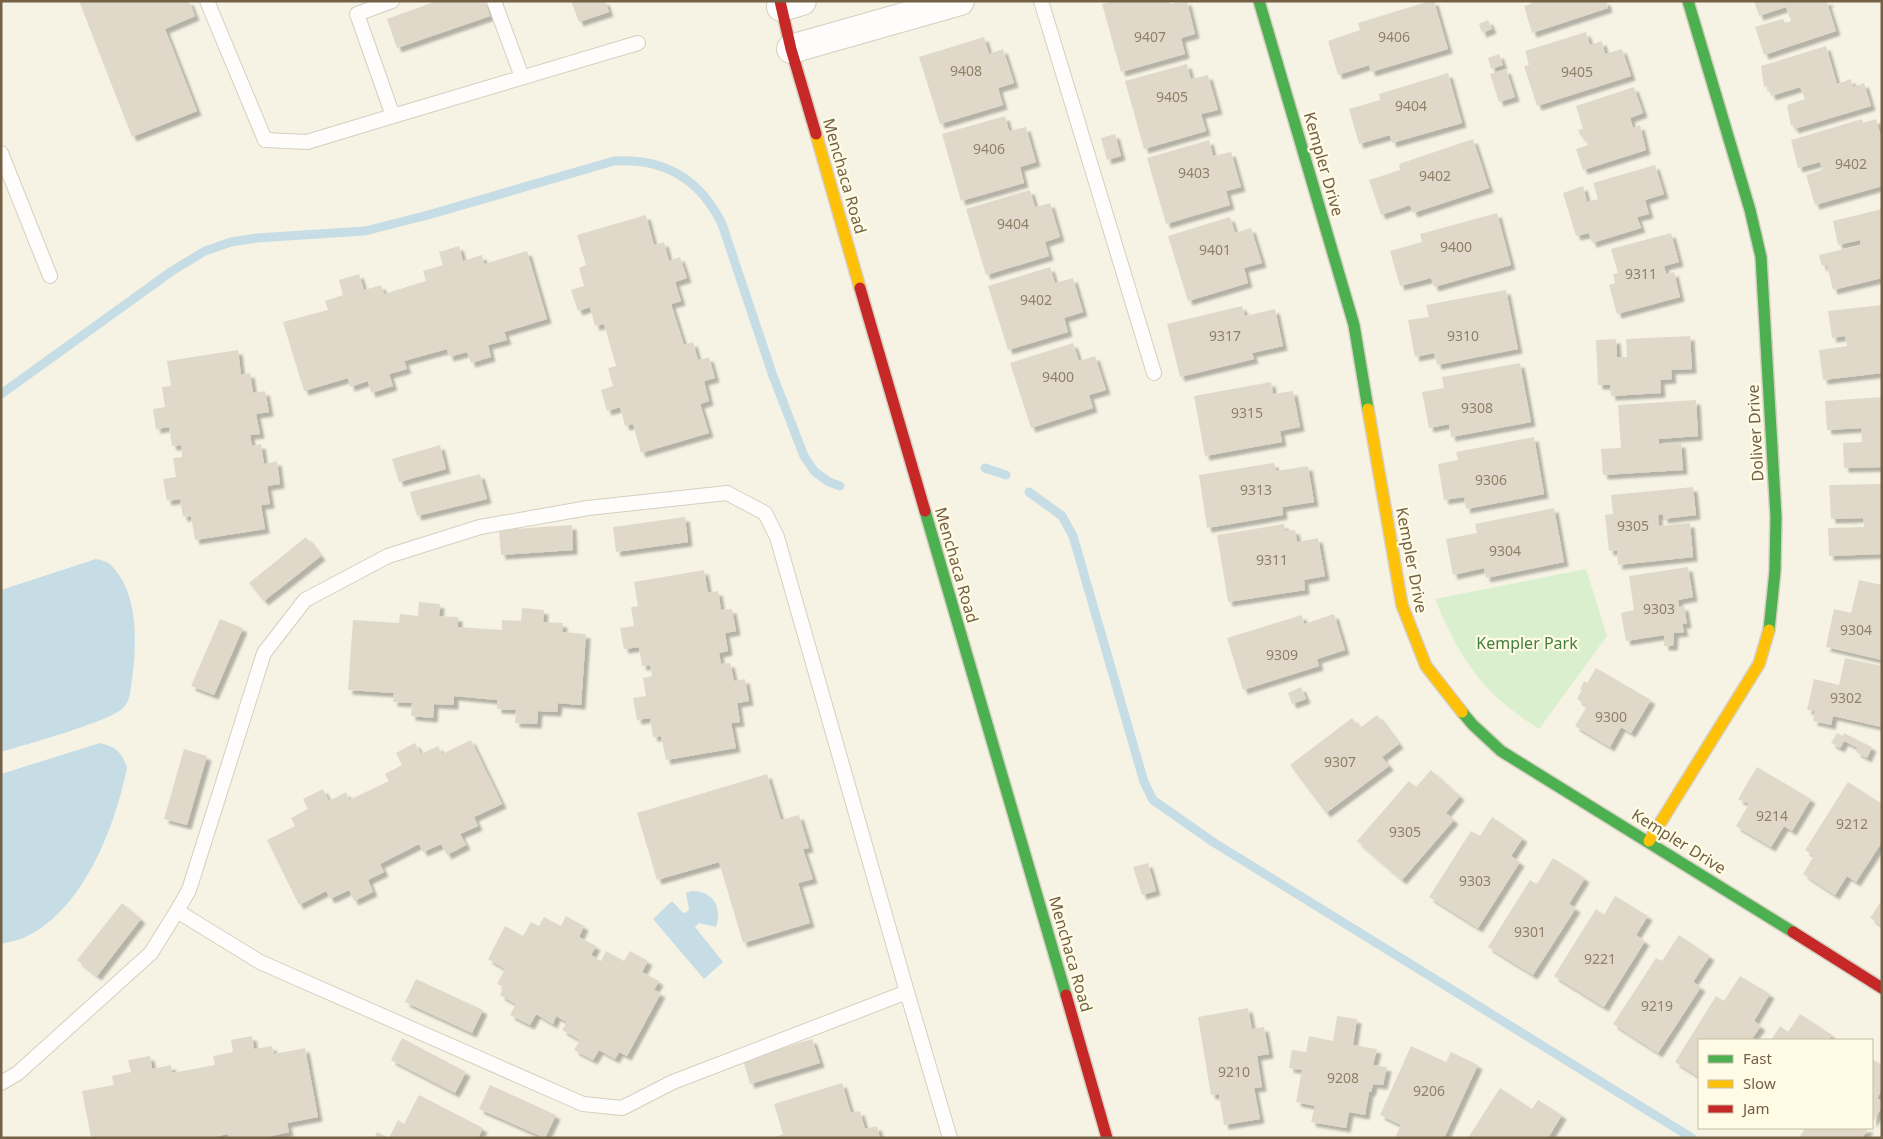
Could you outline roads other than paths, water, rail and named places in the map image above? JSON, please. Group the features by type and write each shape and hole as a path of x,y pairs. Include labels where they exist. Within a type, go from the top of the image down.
{"street":[{"path":"791,49 960,1"},
{"name":"Kempler Drive","path":"1259,1 1354,325 1402,604 1423,658 1473,724 1501,751 1649,841 1882,988"},
{"name":"Doliver Drive","path":"1649,841 1759,664 1769,628 1776,571 1776,517 1761,257 1750,210 1688,1"},
{"name":"Menchaca Road","path":"788,3 791,49 1107,1138"}],"lane":[{"path":"207,1 265,140 307,142 638,44"},
{"path":"392,1 357,14 394,116"},
{"path":"494,1 522,77"},
{"path":"1041,1 1154,373"},
{"path":"1,153 50,276"},
{"path":"1,1083 18,1074 151,953 189,890 264,653 305,600 388,556 480,526 588,508 727,493 765,513 777,537 950,1138"},
{"path":"177,911 269,965 583,1104 622,1108 673,1082 907,992"}],"water":[{"path":"96,559 110,564 126,589 131,604 134,619 135,651 128,702 115,714 101,720 1,752 1,590"},
{"path":"100,743 118,751 127,768 122,791 105,841 79,888 63,909 44,926 23,938 1,944 1,774"},
{"path":"699,891 710,897 717,907 718,913 716,927 699,923 695,927 723,962 704,979 653,919 672,901 682,912 686,913 689,909 686,893"}],"waterway":[{"path":"1,394 172,271 205,251 231,242 257,238 365,231 428,215 614,161 632,161 649,163 679,174 692,183 713,208 722,224 773,376 804,456 815,472 829,482 840,486"},
{"path":"985,468 1006,475"},
{"path":"1029,492 1062,516 1073,536 1144,782 1153,800 1213,842 1692,1138"}],"park label":[{"name":"Kempler Park","path":"1527,643"}]}
